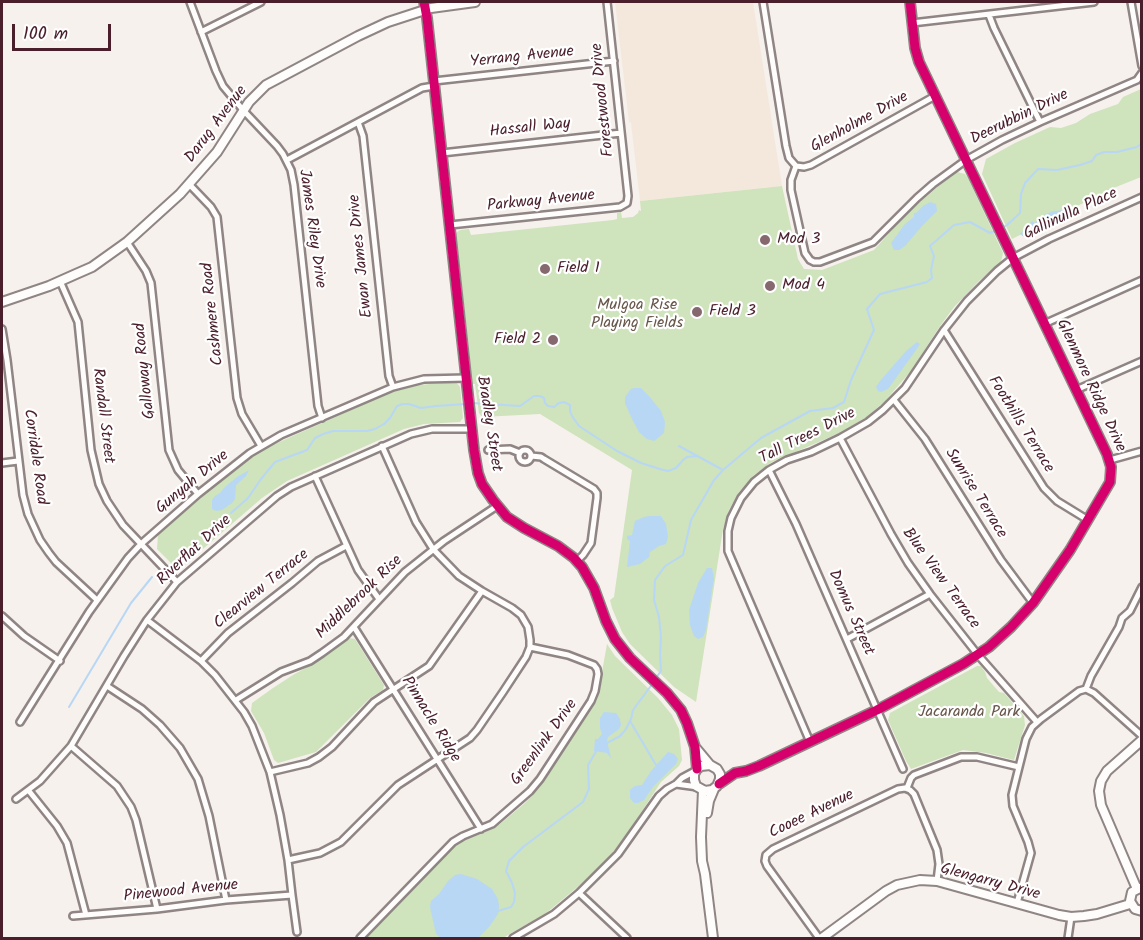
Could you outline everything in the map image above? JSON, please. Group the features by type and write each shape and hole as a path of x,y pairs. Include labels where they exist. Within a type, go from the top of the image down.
{"street":[{"name":"James Riley Drive","path":"190,2 220,80 229,94 277,146 291,170 318,406 322,418"},
{"path":"201,32 261,2"},
{"name":"Darug Avenue","path":"2,302 92,267 127,242 189,184 217,152 243,110 258,92 274,80 370,30 424,6 475,2"},
{"name":"Forestwood Drive","path":"608,2 628,196"},
{"path":"763,2 786,146 789,158 796,166"},
{"name":"Glenmore Ridge Drive","path":"716,786 735,773 753,769 877,710 978,655 1011,627 1034,603 1070,550 1110,482 1110,460 916,55 910,2"},
{"path":"912,23 1094,2"},
{"path":"1131,2 1142,66"},
{"name":"Bradley Street","path":"424,6 471,429 478,473 497,506 514,522 553,543 577,561 592,584 615,639 681,710 695,747 696,770"},
{"path":"989,15 1040,122"},
{"name":"Yerrang Avenue","path":"287,160 434,83 614,61"},
{"name":"Deerubbin Drive","path":"796,166 792,180 792,196 806,255 812,261 818,262 865,246 875,240 917,198 966,160 1040,122 1137,80 1142,74"},
{"name":"Glenholme Drive","path":"796,166 811,165 935,96"},
{"name":"Ewan James Drive","path":"358,122 363,136 389,376 393,387"},
{"name":"Hassall Way","path":"442,153 621,133"},
{"name":"Cashmere Road","path":"189,184 213,209 217,217 237,398 261,446"},
{"name":"Parkway Avenue","path":"450,225 620,207 627,203 628,196"},
{"name":"Gallinulla Place","path":"1013,258 1142,196"},
{"name":"Galloway Road","path":"127,242 146,270 151,283 169,450 178,470 198,494"},
{"name":"Tall Trees Drive","path":"810,742 728,551 728,531 735,509 747,490 769,470 840,438 868,422 894,400 967,301 1013,258"},
{"path":"1044,324 1142,280"},
{"name":"Randall Street","path":"60,281 78,322 91,450 96,475 117,516 141,544"},
{"name":"Corridale Road","path":"2,329 25,505 40,540 56,562 97,600"},
{"name":"Foothills Terrace","path":"944,330 1044,488 1057,501 1088,520"},
{"path":"1076,390 1142,361"},
{"name":"Gunyah Drive","path":"20,722 97,600 128,558 198,494 250,453 281,435 393,387 424,379 466,378"},
{"name":"Sunrise Terrace","path":"894,400 925,439 1001,560 1034,603"},
{"name":"Riverflat Drive","path":"16,799 52,768 71,746 147,620 177,582 277,496 285,490 382,446 423,431 471,429"},
{"name":"Blue View Terrace","path":"840,438 908,563 978,655 1036,722"},
{"path":"288,860 320,853 346,839 398,785 466,741 475,732 526,657 530,647 529,632 524,619 512,608 459,576 433,549 416,522 382,446"},
{"path":"488,450 510,449 520,453"},
{"path":"523,450 527,450 531,456 530,460 524,462 519,459 523,450"},
{"path":"1110,460 1142,451"},
{"path":"531,456 544,459 597,493 591,543 584,555 577,561"},
{"path":"2,463 18,461"},
{"name":"Domus Street","path":"769,470 796,524 903,769"},
{"path":"315,476 358,570 379,599"},
{"name":"Middlebrook Rise","path":"236,700 281,672 316,657 344,637 405,572 433,549 497,506"},
{"path":"141,544 177,582"},
{"name":"Clearview Terrace","path":"201,662 228,633 318,561 346,546"},
{"path":"1086,689 1122,618 1130,610 1142,587"},
{"path":"270,772 319,758 374,702 429,666 482,591"},
{"path":"847,639 930,594"},
{"path":"2,616 24,636 60,661"},
{"path":"147,620 215,675 236,700 252,726 270,772 288,860 297,932"},
{"name":"Pinnacle Ridge","path":"354,627 481,829"},
{"name":"Greenlink Drive","path":"360,939 448,846 463,836 492,824 538,783 591,701 597,671 594,665 568,654 530,647"},
{"path":"107,686 142,709 160,725 180,748 198,779 209,816 226,900"},
{"path":"1017,903 1030,853 1028,842 1012,803 1012,791 1027,736 1036,722 1079,691 1086,689 1094,693 1142,738 1107,771 1101,781 1099,791 1101,805 1139,888 1131,895 1130,904 1142,911"},
{"path":"71,746 117,786 131,807 157,909"},
{"name":"Bradley Street","path":"695,747 713,767"},
{"path":"937,881 939,864 937,850 914,794 907,788 911,778 961,757 976,757 1018,767"},
{"path":"515,938 554,914 579,893 618,855 659,796 703,765 713,767 720,776 706,813 707,867 705,874"},
{"name":"Glenmore Ridge Drive","path":"713,767 735,773"},
{"path":"696,770 694,780 700,788 702,861 713,939"},
{"path":"676,784 707,791 716,786"},
{"name":"Cooee Avenue","path":"821,939 770,872 765,863 766,854 898,789 907,788"},
{"path":"28,791 57,826 67,843 86,915"},
{"name":"Glengarry Drive","path":"821,939 897,885 920,880 937,881 1071,917 1097,914 1130,904"},
{"path":"579,893 627,939"},
{"name":"Pinewood Avenue","path":"73,916 292,895"},
{"path":"1068,939 1071,917"}],"shaded area":[{"path":"615,2 753,2 782,186 640,201"}],"green space":[{"path":"1141,89 1141,177 1111,189 1012,239 982,174 986,159 1050,127 1061,128 1076,123 1090,114 1118,104 1123,97"},
{"name":"Mulgoa Rise Playing Fields","path":"957,172 965,174 968,178 1003,253 1001,262 954,307 911,371 885,401 868,416 842,432 772,462 754,475 739,492 729,510 723,529 696,702 674,687 630,644 612,608 610,600 614,597 632,470 540,414 482,417 479,413 475,384 471,384 456,233 469,229 471,235 613,220 617,219 617,213 621,212 622,218 633,217 639,210 641,211 640,201 782,186 798,259 804,269 822,270 874,250 908,212"},
{"path":"456,382 460,387 463,418 460,422 424,424 404,429 287,481 262,498 182,567 175,567 157,549 158,534 245,461 268,447 394,391 417,385"},
{"path":"349,638 355,639 384,685 383,690 370,698 316,752 278,763 274,760 264,733 251,711 252,703 320,660"},
{"path":"607,644 615,656 672,715 679,729 682,760 679,766 661,782 624,839 586,880 545,914 503,938 366,938 454,847 500,824 539,788 597,700"},
{"name":"Jacaranda Park","path":"977,666 981,666 987,678 999,692 1004,693 1024,716 1025,725 1014,760 963,750 911,769 888,720 890,713"}],"water":[{"path":"930,202 936,204 937,211 905,246 894,250 891,243 905,224 914,217 914,213"},
{"path":"1053,211 1077,212 1040,232 1024,237 1020,234 1032,221 1034,223"},
{"path":"917,342 920,344 888,389 878,391 876,387 880,381"},
{"path":"634,388 641,388 661,411 665,422 664,433 654,441 647,439 639,432 625,403 625,397"},
{"path":"249,470 236,485 235,499 232,503 222,510 212,509 212,500 215,496"},
{"path":"650,516 661,516 666,524 668,537 666,544 650,552 649,557 640,564 627,567 630,541 627,536 632,535 635,521"},
{"path":"707,568 712,568 714,578 706,630 703,637 698,639 694,636 690,625 689,610 698,583"},
{"path":"604,712 616,713 620,719 619,729 608,737 607,741 614,762 607,753 594,751 595,739 602,734 600,718"},
{"path":"668,752 674,754 678,759 676,764 653,787 644,800 634,803 630,798 630,790 642,785"},
{"path":"461,874 477,879 492,889 498,899 498,914 478,938 441,938 436,934 430,907 431,901 448,881 455,875"}],"waterway":[{"path":"1002,228 1020,213 1021,194 1025,183 1038,169 1057,170 1080,165 1092,161 1096,155 1104,152 1117,152 1137,147 1142,143"},
{"path":"656,678 661,671 661,638 659,617 654,600 655,580 665,566 683,555 691,520 714,480 761,438 810,411 833,408 844,402 851,380 874,330 867,309 880,294 927,282 932,278 934,256 930,246 954,225 970,222 990,233 997,230"},
{"path":"472,403 520,406 534,396 540,396 544,398 548,406 554,407 564,402 570,405 572,416 579,426 617,451 641,463 668,471 676,468 687,457 697,456"},
{"path":"231,513 248,498 275,462 307,450 315,438 323,434 333,431 375,429 390,418 397,406 403,404 421,408 466,404"},
{"path":"679,446 723,470"},
{"path":"69,707 131,603 152,577"},
{"path":"607,743 620,736 626,729 633,710 653,683"},
{"path":"630,721 656,765"},
{"path":"498,911 511,907 514,902 515,893 506,871 509,861 523,847 583,802 589,789 588,765 597,750"}],"cycle path":[{"path":"424,2 478,473 482,484 507,517 558,546 582,567 594,588 615,639 630,658 667,693 681,710 695,747 697,769"},
{"path":"719,784 735,773 759,766 877,710 963,664 989,647 1033,603 1070,550 1110,482 1111,467 1107,454 919,62 915,48 910,2"}],"place":[{"name":"Mod 3","path":"765,240"},
{"name":"Field 1","path":"545,269"},
{"name":"Mod 4","path":"770,286"},
{"name":"Field 3","path":"697,312"},
{"name":"Field 2","path":"553,340"}]}
